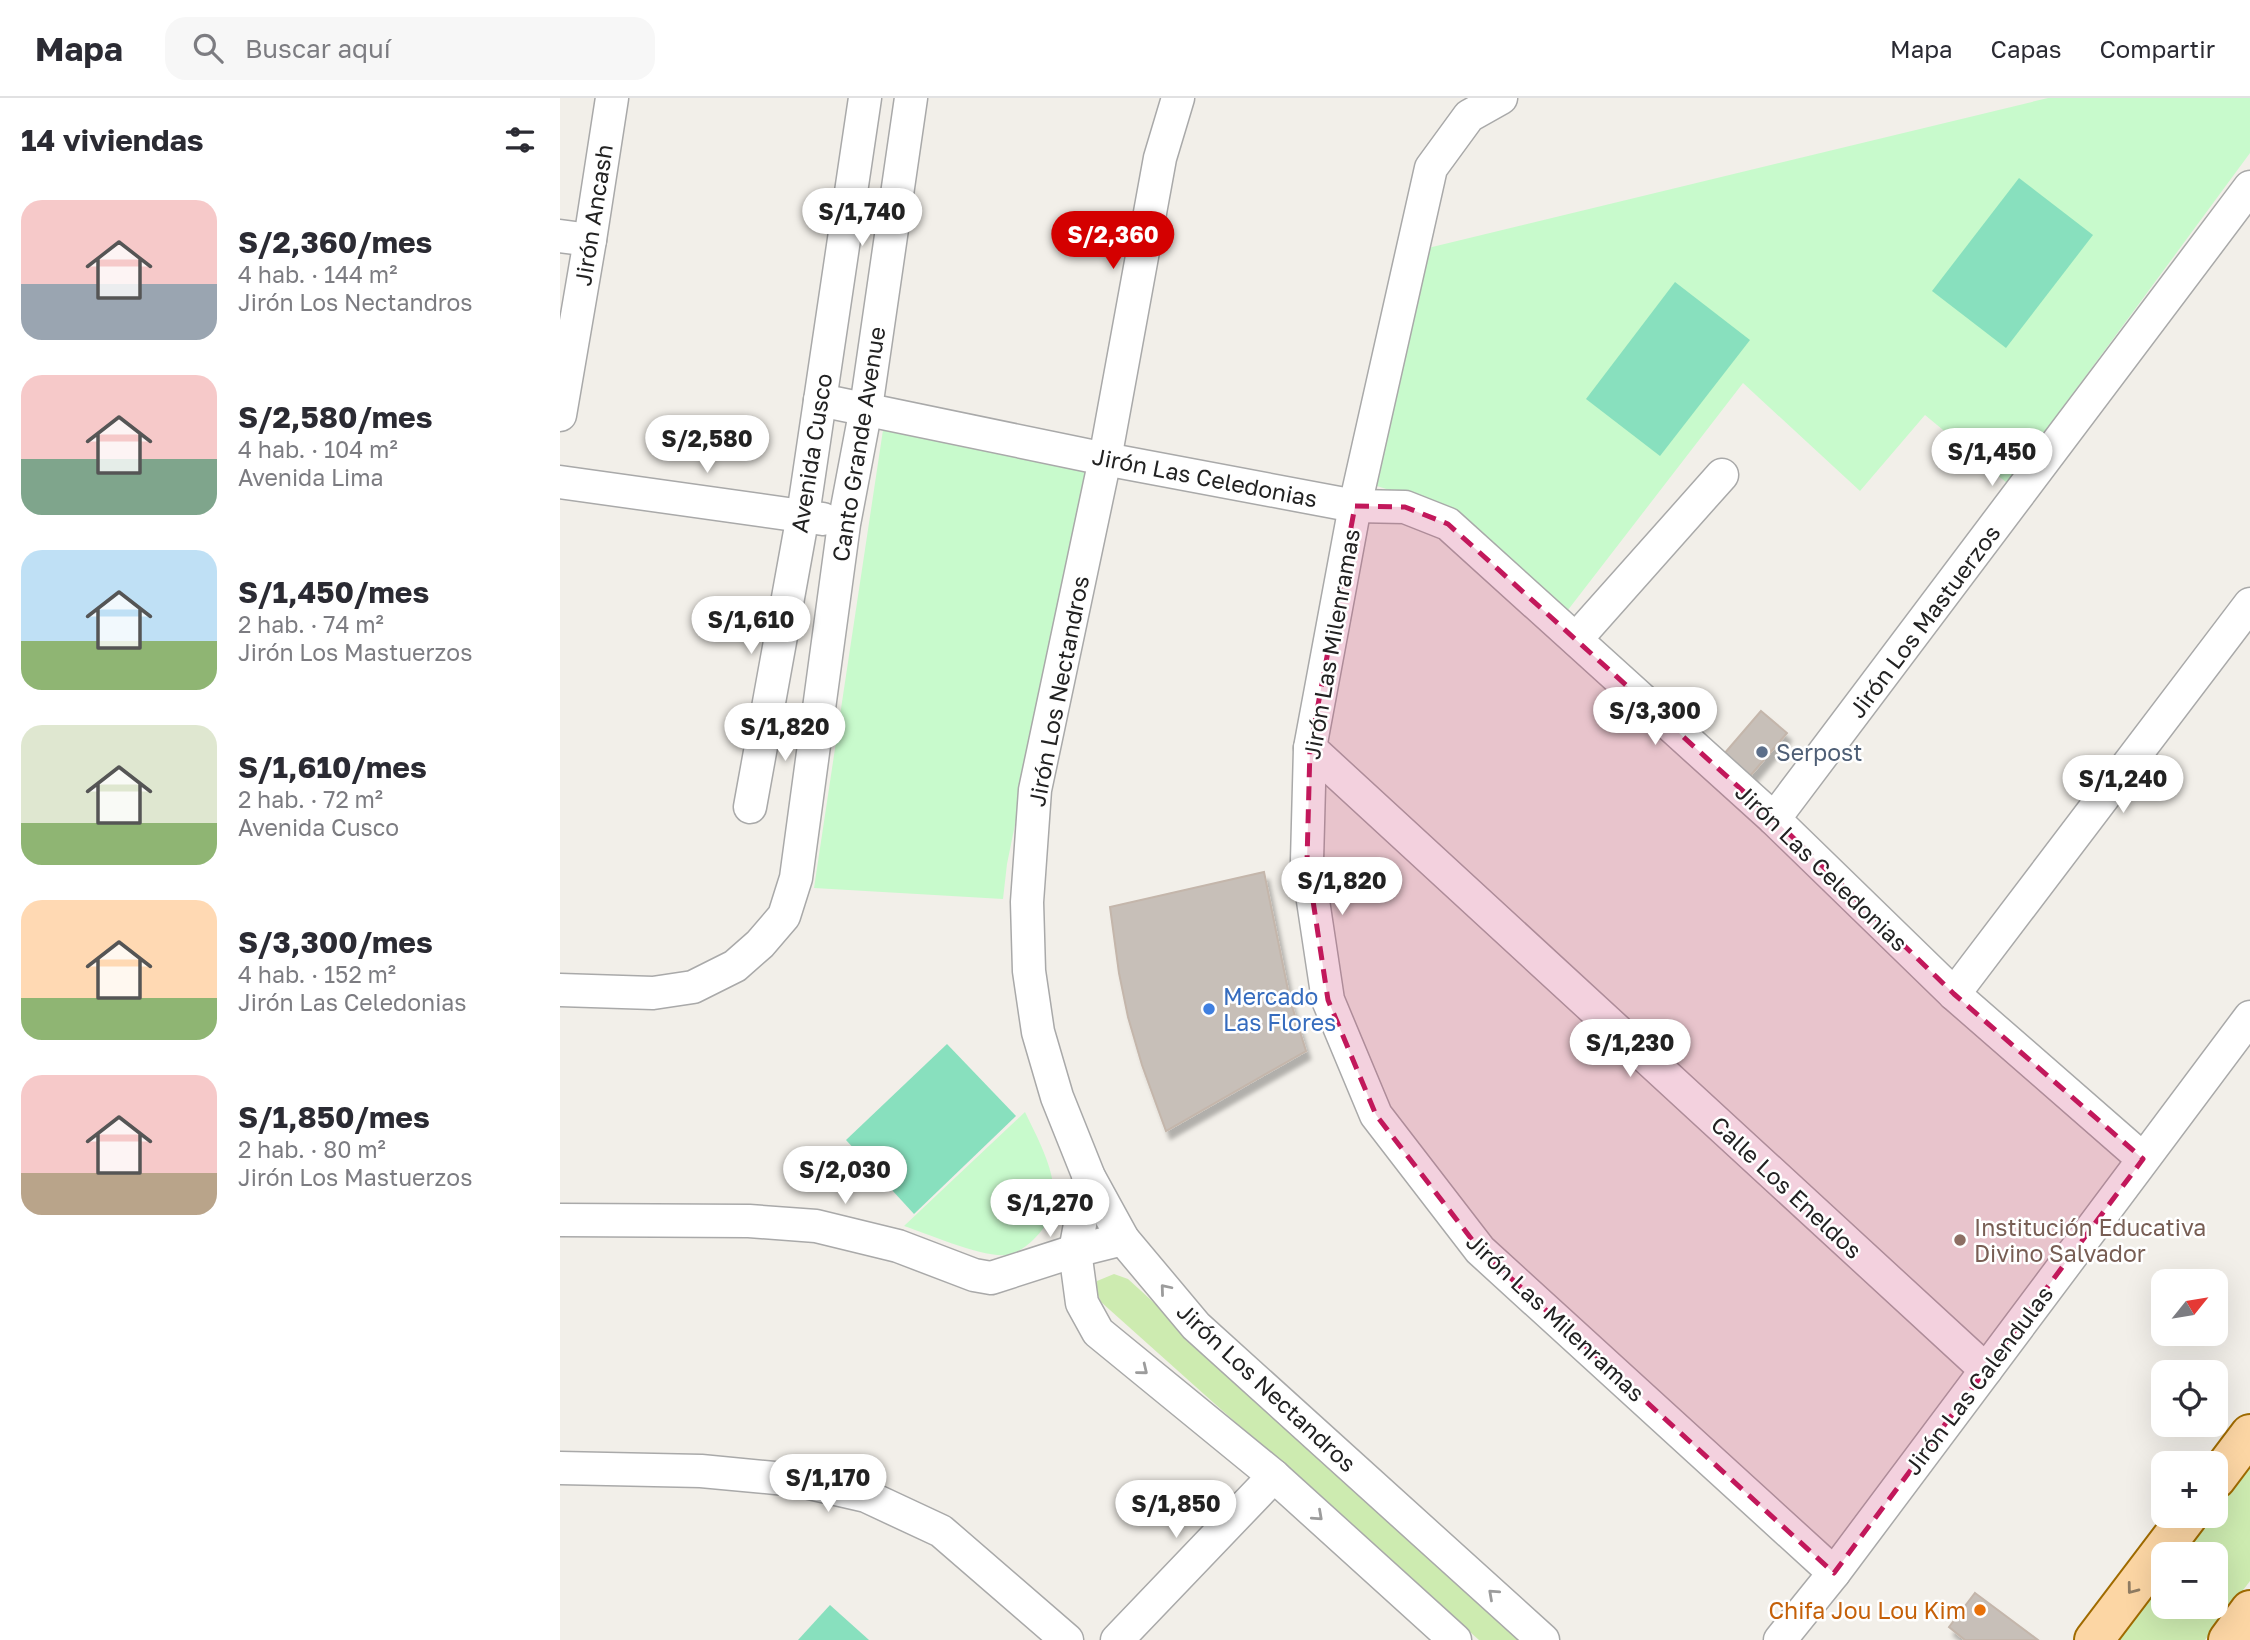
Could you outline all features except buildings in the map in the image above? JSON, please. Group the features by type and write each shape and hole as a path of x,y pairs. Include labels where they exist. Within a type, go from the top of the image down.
{"main road":[{"path":"2228,1463 2250,1434"},
{"path":"2094,1640 2179,1528"},
{"path":"2228,1640 2250,1611"}],"street":[{"name":"Jirón Ancash","path":"560,415 575,238 612,98"},
{"name":"Avenida Cusco","path":"750,807 803,515 865,98"},
{"name":"Canto Grande Avenue","path":"560,990 653,993 693,987 735,966 760,944 784,916 796,878 845,524 866,408 911,98"},
{"name":"Jirón Los Nectandros","path":"1178,98 1160,158 1105,459 1035,790 1027,902 1029,971 1038,1032 1057,1097 1089,1177 1123,1239 1196,1326 1543,1640"},
{"name":"Jirón Las Milenramas","path":"1501,98 1469,116 1431,168 1355,506 1310,748 1307,861 1328,1000 1376,1115 1480,1251 1834,1573"},
{"name":"Jirón Los Mastuerzos","path":"1774,819 2250,187"},
{"name":"Jirón Las Celedonias","path":"820,400 1105,459 1355,506 1405,507 1448,524 1774,819 1954,994 2143,1159"},
{"path":"1578,641 1722,475"},
{"path":"560,482 803,515 845,524"},
{"path":"1954,994 2250,604"},
{"name":"Calle Los Eneldos","path":"1310,748 1986,1370"},
{"name":"Jirón Las Calendulas","path":"1780,1640 1834,1573 2250,1017"},
{"path":"1089,1177 1074,1251 1082,1303 1098,1332 1274,1476 1455,1640"},
{"path":"560,1220 749,1221 816,1226 898,1246 974,1275 991,1278 1011,1274 1074,1251 1123,1239"},
{"path":"560,1468 701,1471 796,1480 866,1496 941,1531 1067,1640"},
{"path":"1117,1640 1274,1476"}],"highlighted area":[{"path":"1355,506 1405,507 1448,524 1774,819 1954,994 2143,1159 1834,1573 1480,1250 1376,1115 1328,1000 1307,861 1310,748"}],"green space":[{"path":"2048,98 2250,98 2250,153 2007,483 1925,415 1860,491 1743,383 1561,619 1417,499 1377,486 1428,248"},
{"path":"2019,178 2093,235 2006,348 1932,291"},
{"path":"1675,282 1750,340 1660,456 1586,399"},
{"path":"883,430 1087,470 1007,864 1003,899 814,888"},
{"path":"947,1044 1016,1116 914,1214 846,1140"},
{"path":"1025,1112 1047,1160 1054,1193 1046,1224 1031,1242 1014,1253 997,1255 970,1249 904,1226"},
{"path":"1114,1274 1128,1279 1524,1640 1479,1640 1101,1302 1096,1290 1097,1281"},
{"path":"2250,1463 2250,1581 2228,1610 2228,1542 2190,1542 2201,1528 2228,1528 2228,1493"},
{"path":"2151,1594 2151,1619 2221,1619 2205,1640 2116,1640"},
{"path":"830,1605 869,1640 798,1640"}],"place":[{"name":"Serpost","path":"1762,752"},
{"name":"Mercado Las Flores","path":"1209,1009"},
{"name":"Institución Educativa Divino Salvador","path":"1960,1240"},
{"name":"Chifa Jou Lou Kim","path":"1980,1610"}]}
